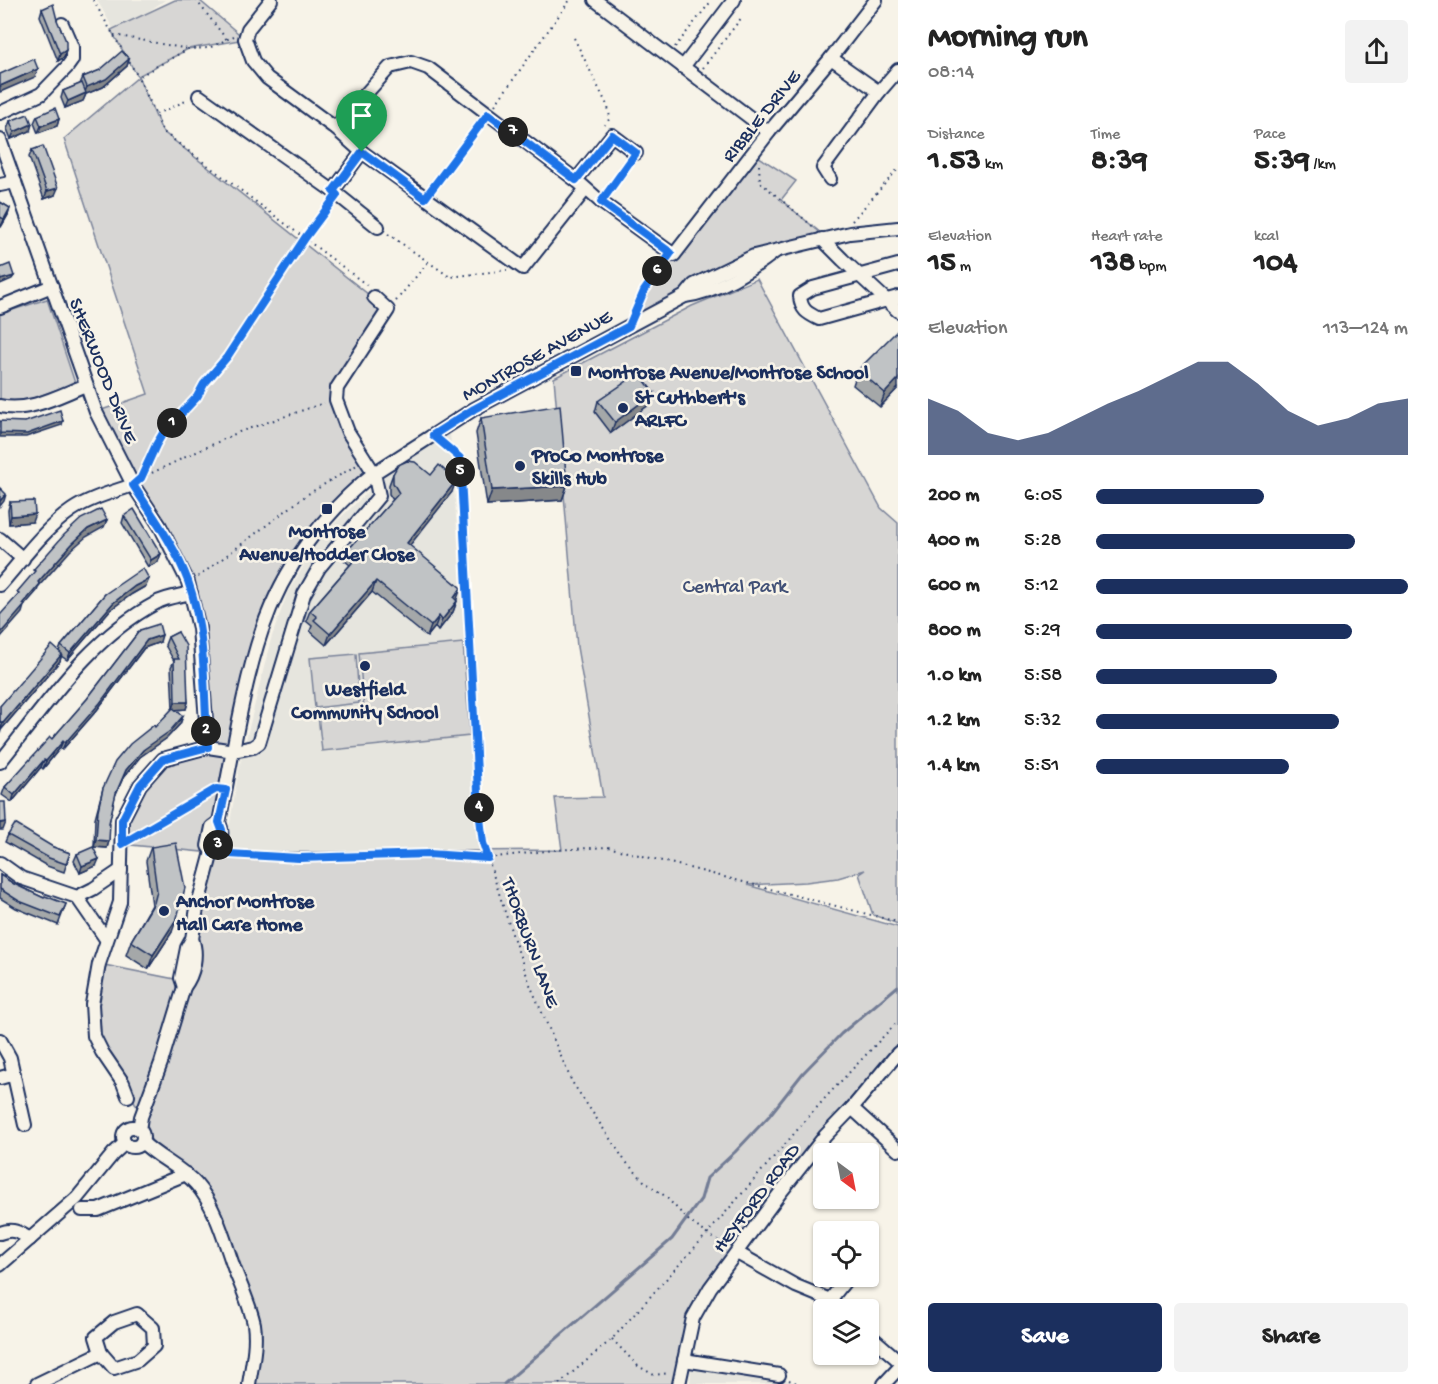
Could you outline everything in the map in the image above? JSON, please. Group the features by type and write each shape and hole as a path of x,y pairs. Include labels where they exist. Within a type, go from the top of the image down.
{"street":[{"path":"271,0 248,29 245,39 253,61 267,78 335,128 362,152 523,268 585,190"},
{"path":"595,0 769,132"},
{"path":"683,67 734,0"},
{"name":"RIBBLE DRIVE","path":"673,254 876,0"},
{"path":"0,113 44,98 72,60 72,47 62,24"},
{"path":"831,58 879,92"},
{"path":"335,128 390,68 411,62 428,68 576,180 585,190 673,254"},
{"path":"830,179 823,168 898,70"},
{"path":"199,96 335,193 378,227"},
{"path":"576,180 612,135 636,153"},
{"name":"SHERWOOD DRIVE","path":"0,140 86,385 107,435 133,485 160,526 189,587 199,628 208,747"},
{"path":"335,193 362,152"},
{"path":"0,185 15,182"},
{"name":"MONTROSE AVENUE","path":"137,1119 161,1063 184,987 190,979 196,949 192,939 196,908 212,853 208,846 212,827 219,822 262,630 293,564 313,534 374,472 474,409 685,296 700,294 747,272 777,251 850,233 898,228"},
{"path":"824,238 858,275 892,299 898,311"},
{"path":"892,299 819,319 807,313 801,306 800,296 813,288 898,265"},
{"path":"0,307 52,286"},
{"path":"249,1384 255,1336 248,1304 209,1203 137,1119 123,1083 94,1036 92,1004 106,939 120,902 122,820 140,785 163,759 208,747 234,751 259,743 304,594 319,568 378,496 374,472 348,432 336,400 336,388 388,310 374,297"},
{"path":"0,406 9,408 30,406 86,385"},
{"path":"0,585 56,523 72,510 91,500 133,485"},
{"path":"0,539 23,559"},
{"path":"0,762 75,669 117,628 158,602 189,587"},
{"path":"0,863 21,878 77,897 106,939"},
{"path":"77,897 121,870"},
{"path":"0,1040 10,1058 25,1125"},
{"name":"HEYFORD ROAD","path":"681,1372 693,1318 710,1288 825,1136 898,1053"},
{"path":"0,1078 14,1074"},
{"path":"852,1108 898,1150"},
{"path":"0,1265 77,1198 112,1154 125,1143 133,1147 137,1119"},
{"path":"82,1210 98,1210 186,1174"},
{"path":"0,1233 9,1230 18,1231 30,1239"},
{"path":"737,1253 796,1286 828,1299"},
{"path":"831,1299 840,1287"},
{"path":"137,1314 153,1328 154,1346 138,1360 114,1368 101,1353 96,1337 114,1322 137,1314"},
{"path":"879,1344 898,1360"},
{"path":"37,1384 101,1353"},
{"path":"884,1384 898,1369"},
{"path":"681,1372 779,1375"}],"path":[{"path":"93,0 138,76 162,131 368,286 374,297"},
{"path":"196,0 227,40"},
{"path":"425,198 570,0"},
{"path":"669,56 712,0"},
{"path":"696,77 742,17"},
{"path":"114,35 188,49 209,48 248,29"},
{"path":"574,38 608,107 610,118 604,126"},
{"path":"138,76 188,49"},
{"path":"156,114 199,96"},
{"path":"758,147 760,182 824,238"},
{"path":"601,202 636,153"},
{"path":"850,233 852,221 898,169"},
{"path":"335,193 227,357 204,384 197,397 163,433 141,478 239,432 336,400"},
{"path":"378,227 450,277 523,268"},
{"path":"629,326 644,291 673,254"},
{"path":"388,310 428,262"},
{"name":"THORBURN LANE","path":"433,435 460,458 479,810 483,843 531,987 572,1082 625,1161 690,1222 706,1235 737,1253"},
{"path":"189,587 199,576 308,494 365,461"},
{"path":"122,844 216,789 226,790"},
{"path":"212,853 299,858 429,854 488,858 554,850 609,847 898,922"},
{"path":"559,1384 612,1339 826,1097 898,1021"},
{"path":"612,1339 638,1366 654,1375 681,1372"}],"shaded area":[{"path":"97,0 165,0 129,25 114,30"},
{"name":"Westfield Community School","path":"450,432 480,851 225,853 239,768 271,639 287,594 322,535 386,475"},
{"path":"694,1365 781,1378 798,1384 690,1384 691,1369"}],"green space":[{"name":"Central Park","path":"175,0 199,0 245,39 188,49 138,76 162,131 388,310 336,392 374,473 313,534 262,630 213,853 562,850 555,798 603,797 577,647 554,378 692,306 757,279 881,508 898,523 898,924 873,915 859,874 865,870 838,878 747,885 898,927 898,1053 826,1143 813,1143 813,1159 737,1253 693,1318 680,1384 248,1384 254,1324 195,1184 154,1147 127,1084 94,1036 99,964 185,981 212,853 121,844 134,797 174,755 208,747 203,672 178,560 96,412 148,394 64,139 138,77 111,30"},
{"path":"753,153 796,181 781,200 822,234 776,251 629,326 668,257"},
{"path":"47,299 75,383 25,401 0,400 0,314"},
{"path":"463,643 470,736 322,751 318,715 364,710 359,653"},
{"path":"356,654 359,703 315,708 310,658"}],"building":[{"path":"53,4 66,41 66,50 60,54 42,9"},
{"path":"122,51 129,59 106,79 87,87 83,77 100,70"},
{"path":"34,59 38,69 0,86 0,74"},
{"path":"82,83 86,93 68,101 63,91"},
{"path":"55,108 59,119 41,126 37,116"},
{"path":"28,114 32,124 14,132 10,121"},
{"path":"43,146 58,188 47,191 32,150"},
{"path":"0,202 10,208 4,219 0,217"},
{"path":"10,264 14,276 0,280 0,268"},
{"path":"898,330 898,379 885,393 858,370"},
{"path":"639,373 654,393 615,422 598,401"},
{"name":"ProCo Montrose Skills Hub","path":"560,405 567,486 492,490 481,418"},
{"path":"60,410 63,421 27,434 0,433 0,421 25,422"},
{"path":"407,461 415,462 431,475 439,465 456,481 407,543 461,588 454,598 457,601 442,620 439,616 431,626 376,581 330,634 314,620 317,617 310,611 357,557 348,550 399,493 393,483 393,474 398,465"},
{"path":"0,488 6,494 0,501"},
{"path":"34,501 35,514 11,516 10,502"},
{"path":"101,509 107,520 88,529 72,544 38,582 40,584 23,604 25,605 0,634 0,615 19,594 17,592 35,571 33,570 81,519"},
{"path":"134,509 161,554 151,560 124,516"},
{"path":"143,568 149,579 135,586 113,603 70,653 61,646 105,594"},
{"path":"159,624 162,635 147,640 100,703 65,743 63,741 46,761 44,760 14,795 5,787 87,699 140,630"},
{"path":"178,632 186,646 188,702 175,702 174,659 179,659 168,637"},
{"path":"52,645 62,654 3,723 0,721 0,706"},
{"path":"173,708 183,716 170,731 143,750 126,770 116,793 109,823 109,841 96,840 98,810 103,788 115,762 130,744 154,725 155,727"},
{"path":"0,802 5,802 6,822 0,823"},
{"path":"15,824 53,847 70,853 66,864 49,858 8,835"},
{"name":"Anchor Montrose Hall Care Home","path":"176,843 185,888 177,918 153,955 131,941 154,903 157,891 151,847"},
{"path":"93,847 99,859 82,866 77,854"},
{"path":"0,875 44,898 45,896 66,904 60,917 19,901 0,889"}],"waterway":[{"path":"504,1384 672,1239 701,1199 707,1178 769,1116 803,1073 841,1034 898,986"}],"place":[{"name":"Montrose Avenue/Montrose School","path":"576,371"},
{"name":"St Cuthbert's ARLFC","path":"623,408"},
{"name":"ProCo Montrose Skills Hub","path":"520,466"},
{"name":"Montrose Avenue/Hodder Close","path":"327,509"},
{"name":"Westfield Community School","path":"365,666"},
{"name":"Anchor Montrose Hall Care Home","path":"164,911"}],"route":[{"path":"488,114 576,180 612,135 636,153 601,202 671,253 644,291 629,326 474,409 433,435 460,458 479,810 483,843 488,858 392,854 299,858 212,853 218,847 222,830 219,822 226,790 216,789 122,844 122,820 140,785 163,759 208,747 199,628 188,582 160,526 133,485 141,478 163,433 197,397 204,384 227,357 305,238 337,195 333,191 362,152 425,198 488,114"}]}
